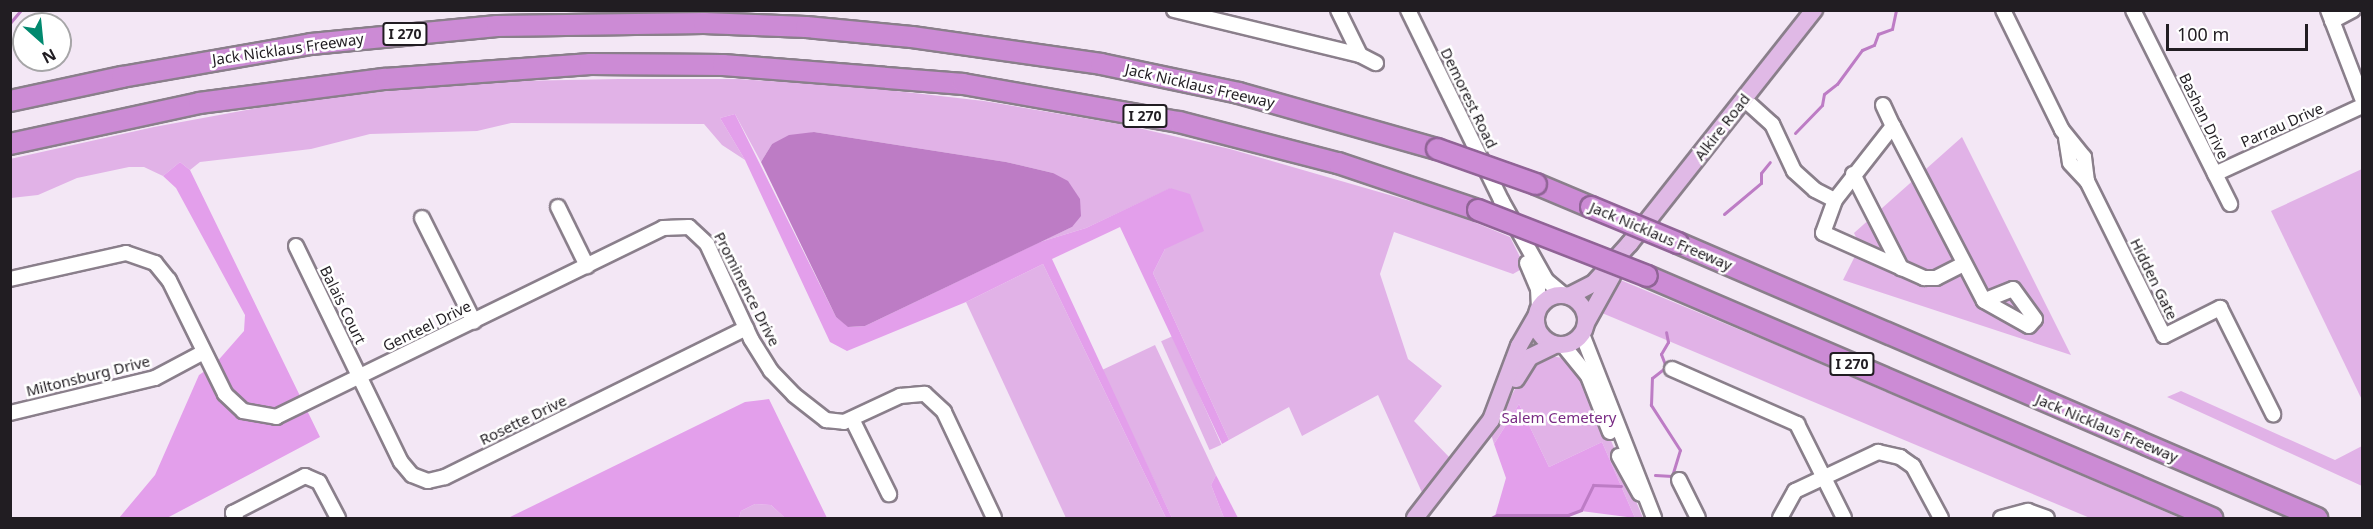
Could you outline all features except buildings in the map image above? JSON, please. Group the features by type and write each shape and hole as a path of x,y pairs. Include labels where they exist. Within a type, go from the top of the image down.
{"highway":[{"name":"Jack Nicklaus Freeway","path":"10,101 133,75 311,44 497,26 704,23 912,37 1101,64 1239,93 1437,149 1536,184 2317,519"},
{"name":"I 270","path":"10,144 199,103 385,79 590,64 734,66 963,84 1179,122 1338,163 1478,210 1647,276 2212,519"}],"main road":[{"name":"Alkire Road","path":"1566,296 1593,284 1630,243 1814,10"},
{"name":"Alkire Road","path":"1584,328 1630,243"},
{"path":"1415,519 1496,410 1507,400 1525,362 1559,345 1584,328 1581,305 1566,296 1549,298 1537,312 1519,346 1496,410"},
{"path":"1537,312 1541,336 1559,345"}],"street":[{"path":"1174,10 1212,14 1360,55 1376,63"},
{"path":"1338,10 1360,55"},
{"name":"Demorest Road","path":"1408,10 1501,200 1535,280 1537,312"},
{"name":"Hidden Gate","path":"2003,10 2066,138 2070,163 2087,181 2164,336 2220,308 2272,414"},
{"name":"Bashan Drive","path":"2133,10 2230,204"},
{"path":"2353,10 2330,16 2362,98"},
{"path":"1744,99 1772,124 1794,171 1815,190 1834,200"},
{"path":"1883,105 1984,301"},
{"name":"Parrau Drive","path":"2215,174 2362,106"},
{"path":"1893,126 1834,200 1823,233 1924,278 1936,278 1964,264"},
{"path":"1853,174 1901,268"},
{"name":"Demorest Road","path":"1501,200 1546,280 1566,296"},
{"path":"558,207 587,266"},
{"path":"422,218 474,322"},
{"name":"Genteel Drive","path":"10,279 126,253 155,263 169,280 225,394 254,415 286,415 663,228 689,227"},
{"name":"Prominence Drive","path":"689,227 707,244 746,328 771,371 802,402 826,420 852,419 908,394 925,394 933,399 944,412 994,519"},
{"name":"Balais Court","path":"296,246 360,378"},
{"name":"Rosette Drive","path":"360,378 406,470 429,481 445,477 746,328"},
{"path":"1584,328 1654,519"},
{"path":"1559,345 1588,376 1628,478 1647,504"},
{"name":"Miltonsburg Drive","path":"10,413 155,378 204,352"},
{"path":"1672,369 1792,419 1844,519"},
{"path":"852,419 889,494"},
{"path":"1780,519 1796,491 1823,476 1878,452 1900,457 1920,474 1941,519"},
{"path":"236,519 233,513 267,495 310,477 322,486 338,519"},
{"path":"1679,480 1698,519"},
{"path":"2001,519 2028,511 2047,519"}],"green space":[{"path":"739,79 861,87 984,101 1125,125 1230,149 1452,213 1510,237 1525,267 1513,274 1394,232 1380,274 1408,359 1442,386 1414,421 1452,460 1424,497 1378,395 1302,436 1289,407 1229,440 1153,273 1165,249 1171,188 1086,228 1040,242 1072,227 1053,173 1006,162 814,132 772,144 761,162 735,114 720,118 745,160 722,145 704,124 511,123 477,131 370,134 311,149 200,162 190,170 180,162 163,176 144,167 129,167 77,178 38,195 11,198 10,159 154,127 290,102 405,89 516,81"},
{"path":"1962,137 2071,355 1843,280 1860,246 1854,233"},
{"path":"2362,169 2362,400 2271,211"},
{"path":"1043,264 1166,518 1066,518 966,302"},
{"path":"1618,279 2180,518 2090,518 1602,313"},
{"path":"1173,336 1221,445 1210,450 1161,341"},
{"path":"1155,345 1216,475 1211,485 1224,518 1172,518 1102,370"},
{"name":"Salem Cemetery","path":"1550,356 1563,358 1577,369 1591,392 1643,518 1635,518 1602,442 1549,467 1519,404 1494,444 1491,434 1522,376 1535,362"},
{"path":"2181,391 2335,460 2362,446 2362,486 2167,397"},
{"path":"755,504 771,505 785,518 739,518 741,511"}],"shaded area":[{"path":"735,114 836,317 849,327 865,326 1040,242 1086,228 1170,188 1190,194 1204,231 1165,249 1153,273 1229,440 1222,444 1120,227 1052,259 1172,518 1166,518 1043,264 966,302 847,351 830,342 745,160 720,118"},
{"path":"814,132 1006,162 1053,173 1068,181 1080,199 1081,216 1072,227 865,326 848,327 836,317 761,162 772,144 789,135"},
{"path":"180,162 190,170 320,437 167,518 119,518 155,475 199,375 215,364 244,331 245,315 176,188 163,176"},
{"path":"769,399 827,518 785,518 771,505 755,504 741,511 739,518 508,518 745,402"},
{"path":"1519,404 1549,467 1602,442 1635,518 1581,511 1564,518 1495,516 1506,478 1494,444"},
{"path":"1216,475 1238,518 1224,518 1211,485"}],"waterway":[{"path":"10,23 21,10"},
{"path":"1795,133 1822,105 1824,94 1837,84 1862,50 1874,45 1878,34 1892,29 1896,10"},
{"path":"1724,214 1761,183 1761,173 1770,162"},
{"path":"1655,475 1672,476 1680,450 1651,405 1652,378 1666,367 1661,354 1668,342 1666,332"},
{"path":"1491,518 1497,515 1568,515 1581,510 1593,485 1621,486"}]}
